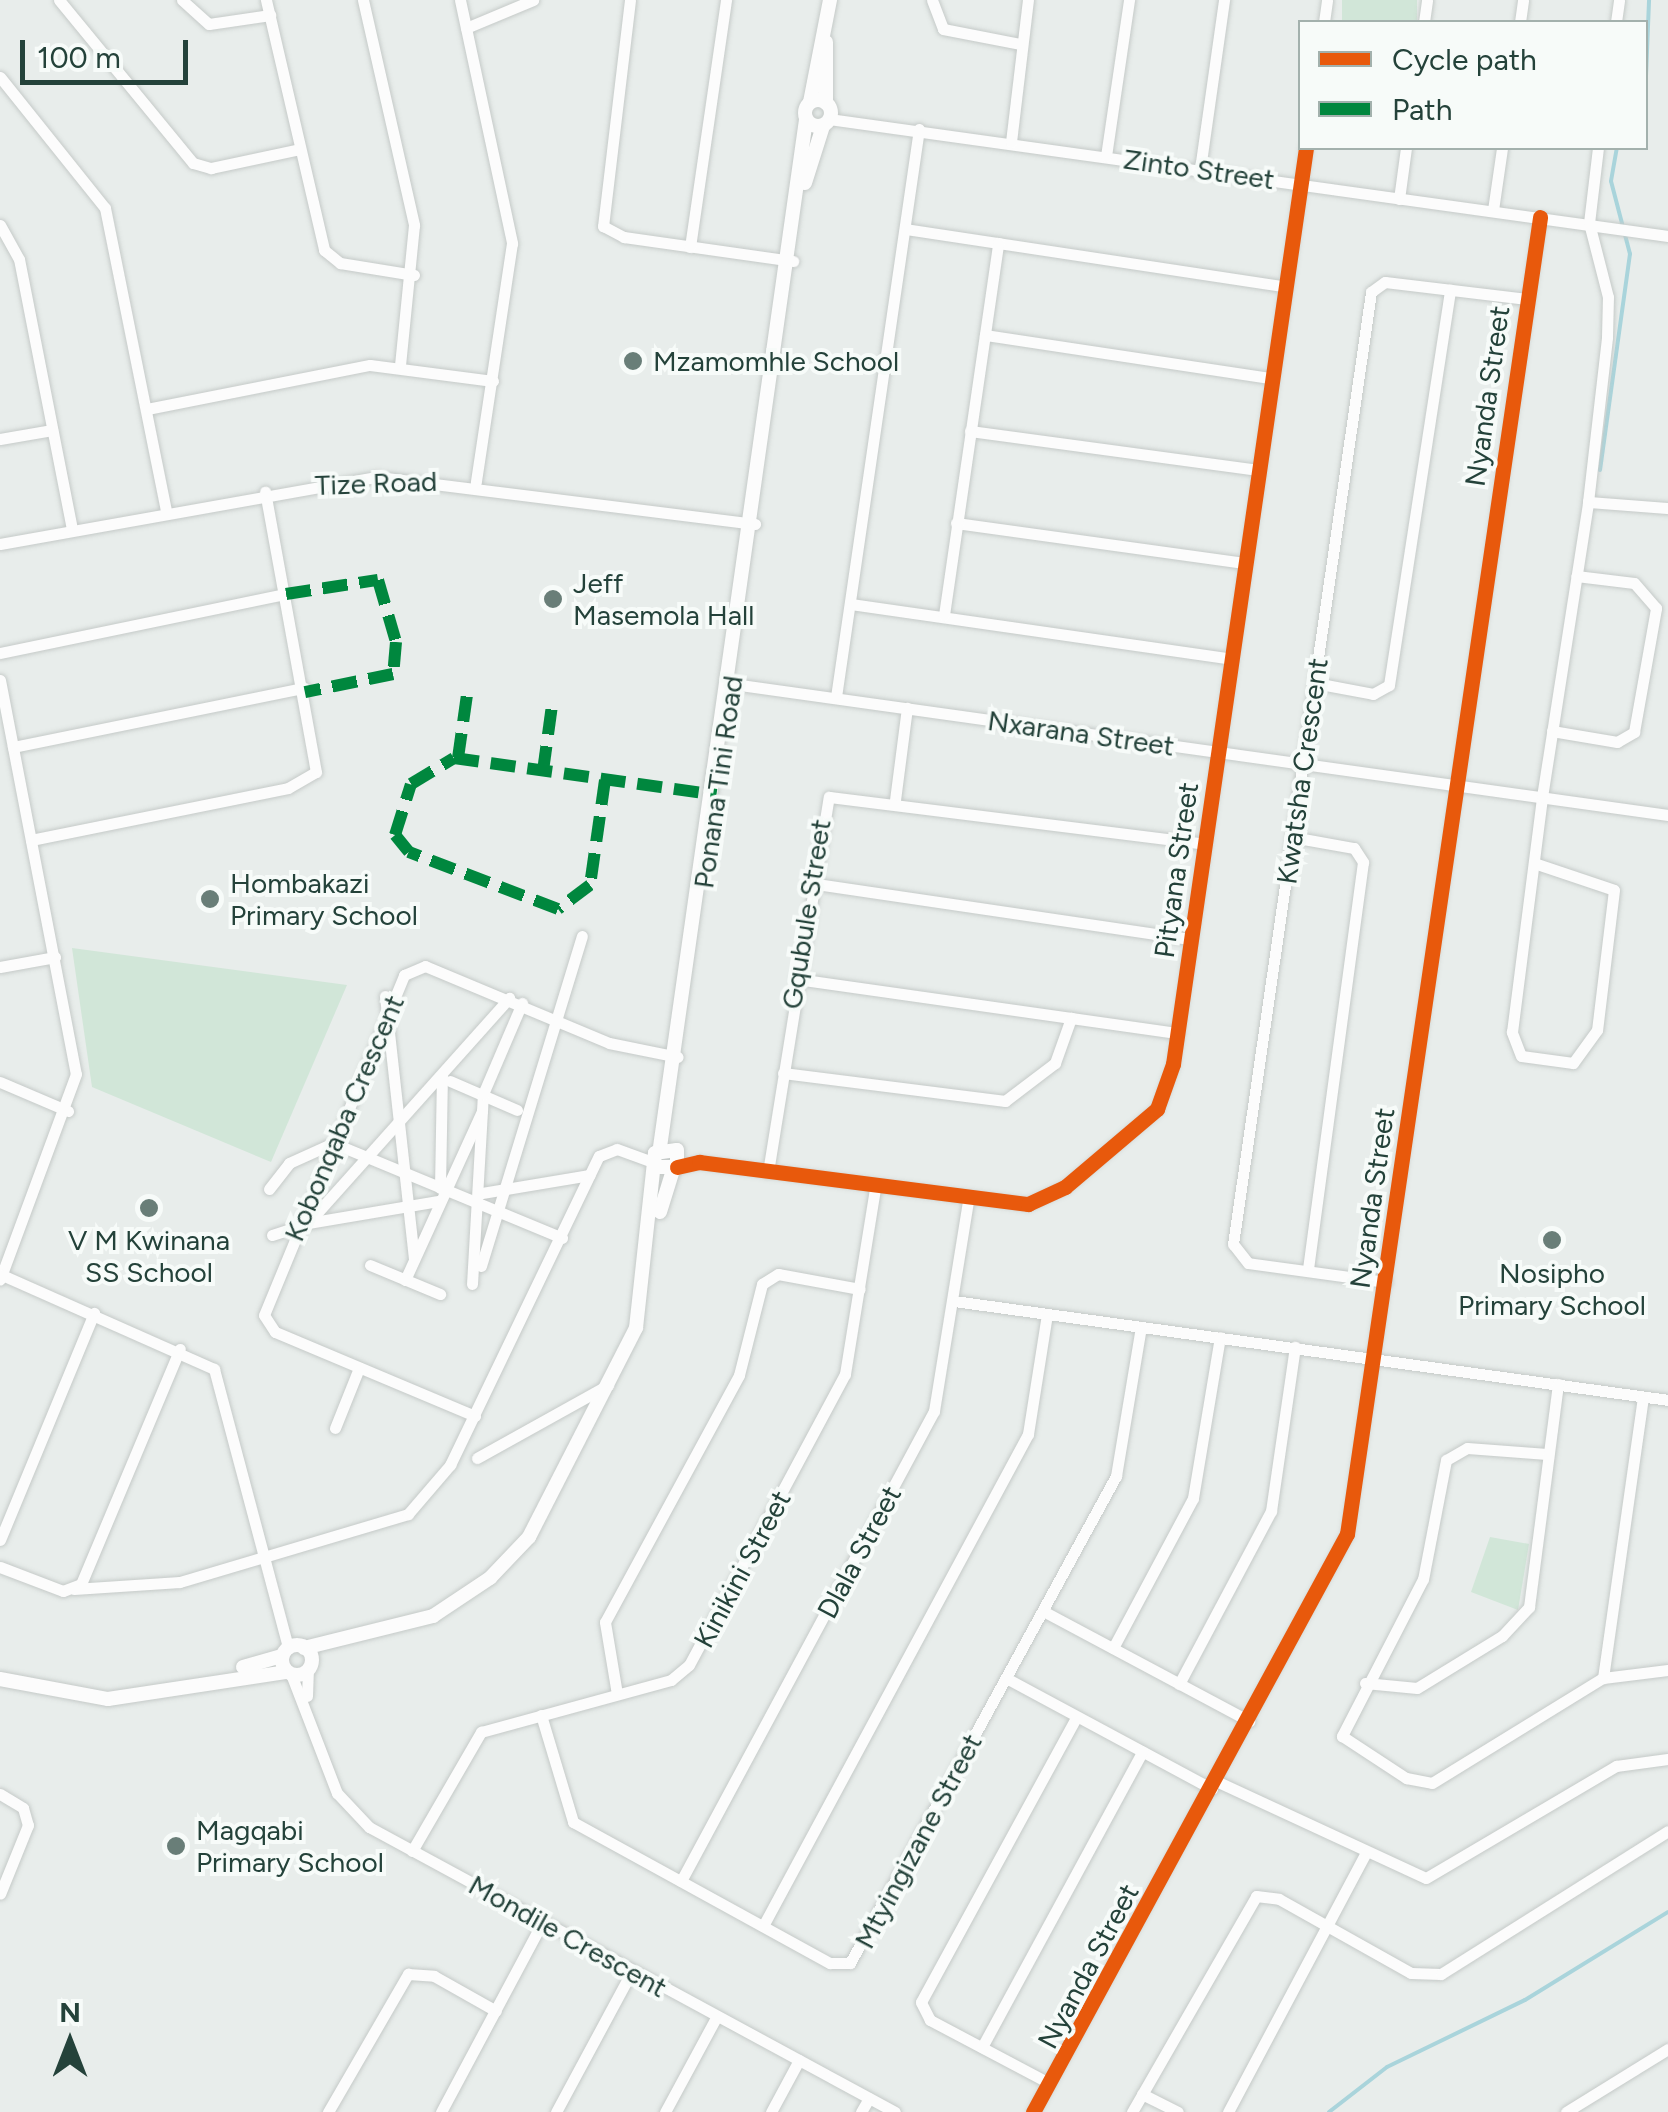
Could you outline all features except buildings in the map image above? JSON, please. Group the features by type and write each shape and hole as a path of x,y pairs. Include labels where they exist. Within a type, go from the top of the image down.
{"street":[{"path":"59,0 193,163 211,168 300,149"},
{"path":"182,0 209,24 270,16"},
{"path":"266,0 328,256 414,274"},
{"path":"363,0 414,225 414,274 400,366"},
{"path":"460,0 511,230 476,482"},
{"path":"466,28 533,0"},
{"path":"630,0 601,199 614,235 793,261"},
{"path":"690,246 726,0"},
{"name":"Ponana Tini Road","path":"803,188 824,112 825,36 830,0"},
{"path":"932,0 943,29 1020,44"},
{"path":"1011,142 1028,0"},
{"path":"1106,156 1129,0"},
{"path":"1200,169 1224,0"},
{"path":"0,76 105,208 166,511"},
{"name":"Ponana Tini Road","path":"654,1229 657,1157 675,1079 733,684 803,188 806,120 824,112"},
{"name":"Zinto Street","path":"824,112 1668,236"},
{"path":"836,697 919,128"},
{"name":"Pityana Street","path":"676,1160 968,1200 1028,1204 1065,1187 1157,1108 1178,1032 1306,150"},
{"path":"1399,198 1406,150"},
{"path":"1493,210 1502,150"},
{"path":"1534,863 1614,890 1597,1030 1573,1063 1521,1056 1512,1045 1534,863 1542,797 1588,502 1609,314 1588,222 1598,150"},
{"name":"Nyanda Street","path":"1032,2112 1344,1544 1377,1360 1452,784 1540,217"},
{"path":"0,225 19,258 72,529"},
{"path":"906,229 1284,286"},
{"path":"944,616 998,243"},
{"name":"Kwatsha Crescent","path":"1386,1282 1242,1261 1233,1244 1371,292 1385,282 1526,299"},
{"path":"1315,683 1373,694 1389,685 1450,290"},
{"path":"985,335 1271,378"},
{"path":"147,409 400,366 493,381"},
{"path":"0,440 52,430"},
{"path":"970,431 1258,470"},
{"name":"Tize Road","path":"0,544 265,492 378,477 476,482 755,524"},
{"path":"31,840 302,784 318,760 265,492"},
{"path":"1588,502 1668,508"},
{"path":"956,524 1244,562"},
{"path":"1552,730 1629,737 1653,628 1656,603 1644,588 1576,576"},
{"path":"0,652 286,594"},
{"path":"851,604 1231,659"},
{"path":"0,680 76,1062 68,1110 1,1277 180,1349 218,1376 286,1630 293,1649 310,1667"},
{"name":"Nxarana Street","path":"733,684 1668,815"},
{"path":"13,746 304,688"},
{"path":"894,800 908,708"},
{"name":"Gqubule Street","path":"768,1172 825,801 894,800 1204,844"},
{"path":"1292,837 1358,851 1363,872 1308,1270"},
{"path":"810,884 1190,939"},
{"path":"481,1266 509,1190 551,1017 582,936"},
{"path":"0,967 55,957"},
{"name":"Kobonqaba Crescent","path":"475,1416 360,1368 265,1322 333,1143 385,1021 414,965 515,1001 621,1047 678,1056"},
{"path":"797,980 1178,1032"},
{"path":"385,996 414,1258"},
{"path":"304,1224 515,1001"},
{"path":"405,1280 483,1099 515,1001"},
{"path":"783,1072 1005,1101 1055,1063 1072,1018"},
{"path":"445,1077 483,1099 516,1110"},
{"path":"441,1193 445,1077"},
{"name":"Ponana Tini Road","path":"0,1679 108,1699 225,1677 289,1673 434,1616 514,1556 614,1382 636,1328 654,1229 676,1160 675,1079"},
{"path":"0,1082 68,1110"},
{"path":"472,1284 481,1199 483,1099"},
{"path":"269,1189 289,1163 333,1143 441,1193 481,1199 502,1213 562,1238"},
{"path":"0,1567 74,1590 180,1582 408,1514 450,1465 590,1175 607,1150 676,1160"},
{"path":"657,1157 676,1160"},
{"path":"481,1199 590,1175"},
{"name":"Kinikini Street","path":"412,1851 473,1738 617,1694 689,1665 839,1389 876,1188"},
{"path":"272,1234 304,1224 410,1205 441,1193"},
{"name":"Dlala Street","path":"680,1881 934,1412 968,1200"},
{"path":"370,1266 440,1294"},
{"path":"617,1694 605,1622 739,1375 762,1284 778,1274 860,1288"},
{"path":"954,1300 1668,1400"},
{"path":"0,1540 94,1313"},
{"path":"762,1926 1028,1434 1047,1314"},
{"name":"Mtyingizane Street","path":"540,1715 573,1822 830,1963 854,1959 1118,1469 1141,1327"},
{"path":"1113,1648 1193,1498 1220,1337"},
{"path":"1179,1684 1271,1511 1295,1348"},
{"path":"74,1590 180,1349"},
{"path":"335,1428 360,1368"},
{"path":"477,1458 614,1382"},
{"path":"1365,1682 1417,1688 1525,1613 1558,1384"},
{"path":"1603,1678 1643,1398"},
{"path":"1547,1454 1467,1448 1446,1460 1423,1579 1365,1682 1342,1736 1423,1783 1603,1678 1668,1670"},
{"path":"1042,1611 1249,1721"},
{"name":"Ponana Tini Road","path":"225,1677 293,1649 384,1633"},
{"path":"289,1673 293,1649"},
{"name":"Mondile Crescent","path":"307,1700 310,1667"},
{"name":"Mondile Crescent","path":"289,1673 307,1700 337,1793 412,1851 895,2112"},
{"path":"1006,1678 1142,1752 1405,1876 1432,1878 1616,1766 1668,1759"},
{"path":"1048,2083 930,2020 921,2002 1076,1718"},
{"path":"982,2047 1142,1752"},
{"path":"0,1794 24,1808 28,1826 0,1894"},
{"path":"1132,2112 1256,1896 1329,1927 1411,1973 1441,1974 1668,1831"},
{"path":"1228,2112 1329,1927 1364,1854"},
{"path":"441,2112 544,1921"},
{"path":"556,2112 632,1971"},
{"path":"328,2112 408,1974 428,1974 496,2010"},
{"path":"665,2112 717,2016"},
{"path":"1566,2112 1668,2049"},
{"path":"771,2112 799,2060"},
{"path":"1142,2094 1178,2112"},
{"path":"862,2112 869,2098"}],"green space":[{"path":"1342,0 1417,0 1417,20 1342,20"},
{"path":"72,948 347,985 271,1162 92,1087"},
{"path":"1490,1537 1529,1544 1518,1610 1471,1592"}],"waterway":[{"path":"1648,25 1649,0"},
{"path":"1600,470 1630,254 1611,181 1617,150"},
{"path":"1329,2112 1387,2067 1525,2000 1668,1912"}],"marked path":[{"path":"286,594 378,580 396,642 393,674 305,692"},
{"path":"458,758 467,695"},
{"path":"543,771 552,705"},
{"path":"605,780 590,885 558,909 409,852 395,835 411,784 454,758 716,795"}],"cycle path":[{"path":"677,1167 699,1162 1028,1204 1065,1187 1157,1109 1173,1064 1306,150"},
{"path":"1033,2112 1347,1534 1540,217"}],"place":[{"name":"Mzamomhle School","path":"633,361"},
{"name":"Jeff Masemola Hall","path":"553,599"},
{"name":"Hombakazi Primary School","path":"210,899"},
{"name":"V M Kwinana SS School","path":"149,1208"},
{"name":"Nosipho Primary School","path":"1552,1240"},
{"name":"Magqabi Primary School","path":"176,1846"}]}
